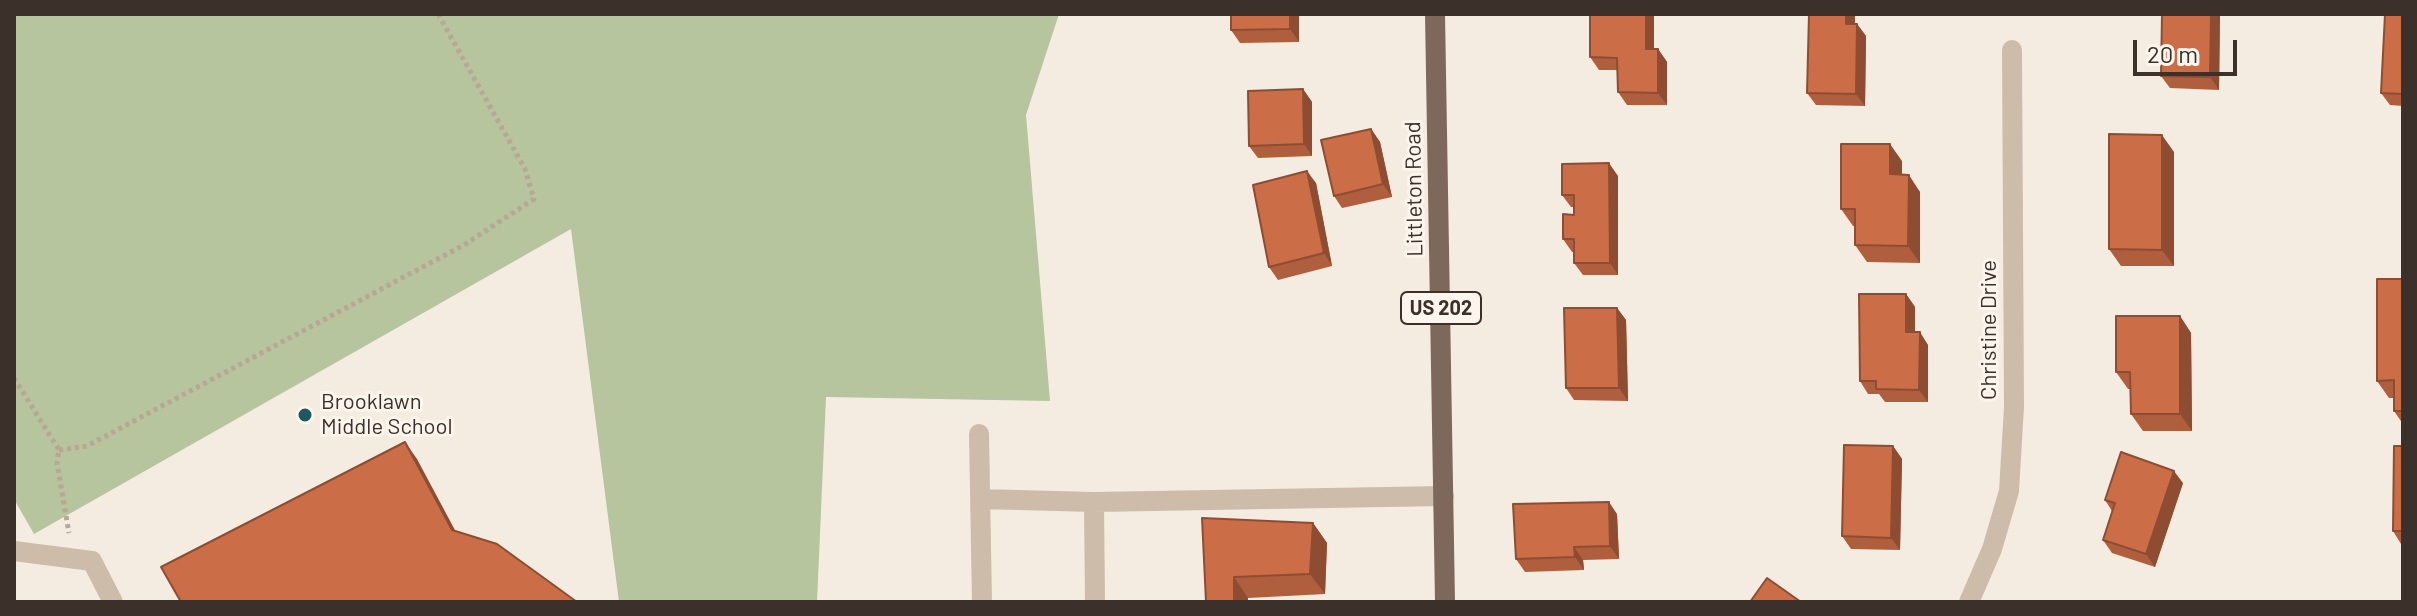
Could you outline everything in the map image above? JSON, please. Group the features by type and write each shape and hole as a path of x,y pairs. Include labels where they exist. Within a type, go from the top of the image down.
{"main road":[{"name":"Littleton Road","path":"1435,14 1445,602"}],"street":[{"name":"Christine Drive","path":"1969,602 1992,549 2009,491 2014,407 2012,50"},
{"path":"979,434 982,602"},
{"path":"980,499 1094,502 1444,496"},
{"path":"1094,502 1095,602"},
{"path":"14,551 92,561 113,602"}],"path":[{"path":"59,450 87,446 464,245 534,199 525,169 438,14"},
{"path":"14,378 59,450 57,463 69,524 68,558"}],"green space":[{"path":"14,14 1059,14 1026,115 1050,401 826,397 817,602 619,602 571,229 34,534 14,499"}],"building":[{"path":"1231,14 1290,14 1290,29 1231,30"},
{"path":"1590,14 1646,14 1646,49 1658,49 1658,93 1618,92 1617,58 1590,57"},
{"path":"1809,14 1846,14 1846,24 1857,24 1856,94 1807,93"},
{"path":"2162,14 2211,14 2210,77 2161,76"},
{"path":"2385,14 2403,14 2403,94 2381,93"},
{"path":"1303,89 1304,144 1249,146 1248,91"},
{"path":"1371,129 1383,184 1334,196 1321,140"},
{"path":"2109,134 2162,135 2162,250 2109,249"},
{"path":"1841,144 1890,144 1890,174 1909,175 1908,246 1855,245 1855,209 1841,209"},
{"path":"1609,163 1610,263 1574,263 1574,239 1563,239 1563,214 1574,215 1574,195 1562,195 1562,164"},
{"path":"1307,171 1324,253 1269,267 1253,185"},
{"path":"2377,279 2403,279 2403,411 2394,411 2394,380 2377,381"},
{"path":"1859,294 1906,294 1906,332 1920,332 1919,390 1876,389 1876,381 1860,381"},
{"path":"1564,308 1617,308 1619,388 1566,388"},
{"path":"2116,316 2180,316 2180,414 2131,414 2130,372 2116,372"},
{"name":"Brooklawn Middle School","path":"405,442 452,530 497,544 577,602 181,602 161,567"},
{"path":"1844,445 1893,446 1891,538 1842,536"},
{"path":"2394,446 2403,446 2403,531 2393,531"},
{"path":"2121,452 2174,471 2146,554 2103,540 2115,503 2105,500"},
{"path":"1609,502 1610,546 1574,547 1575,557 1516,559 1513,504"},
{"path":"1202,518 1313,523 1310,574 1234,577 1234,602 1206,602"},
{"path":"1767,578 1801,602 1750,602"}],"place":[{"name":"Brooklawn Middle School","path":"305,415"}]}
